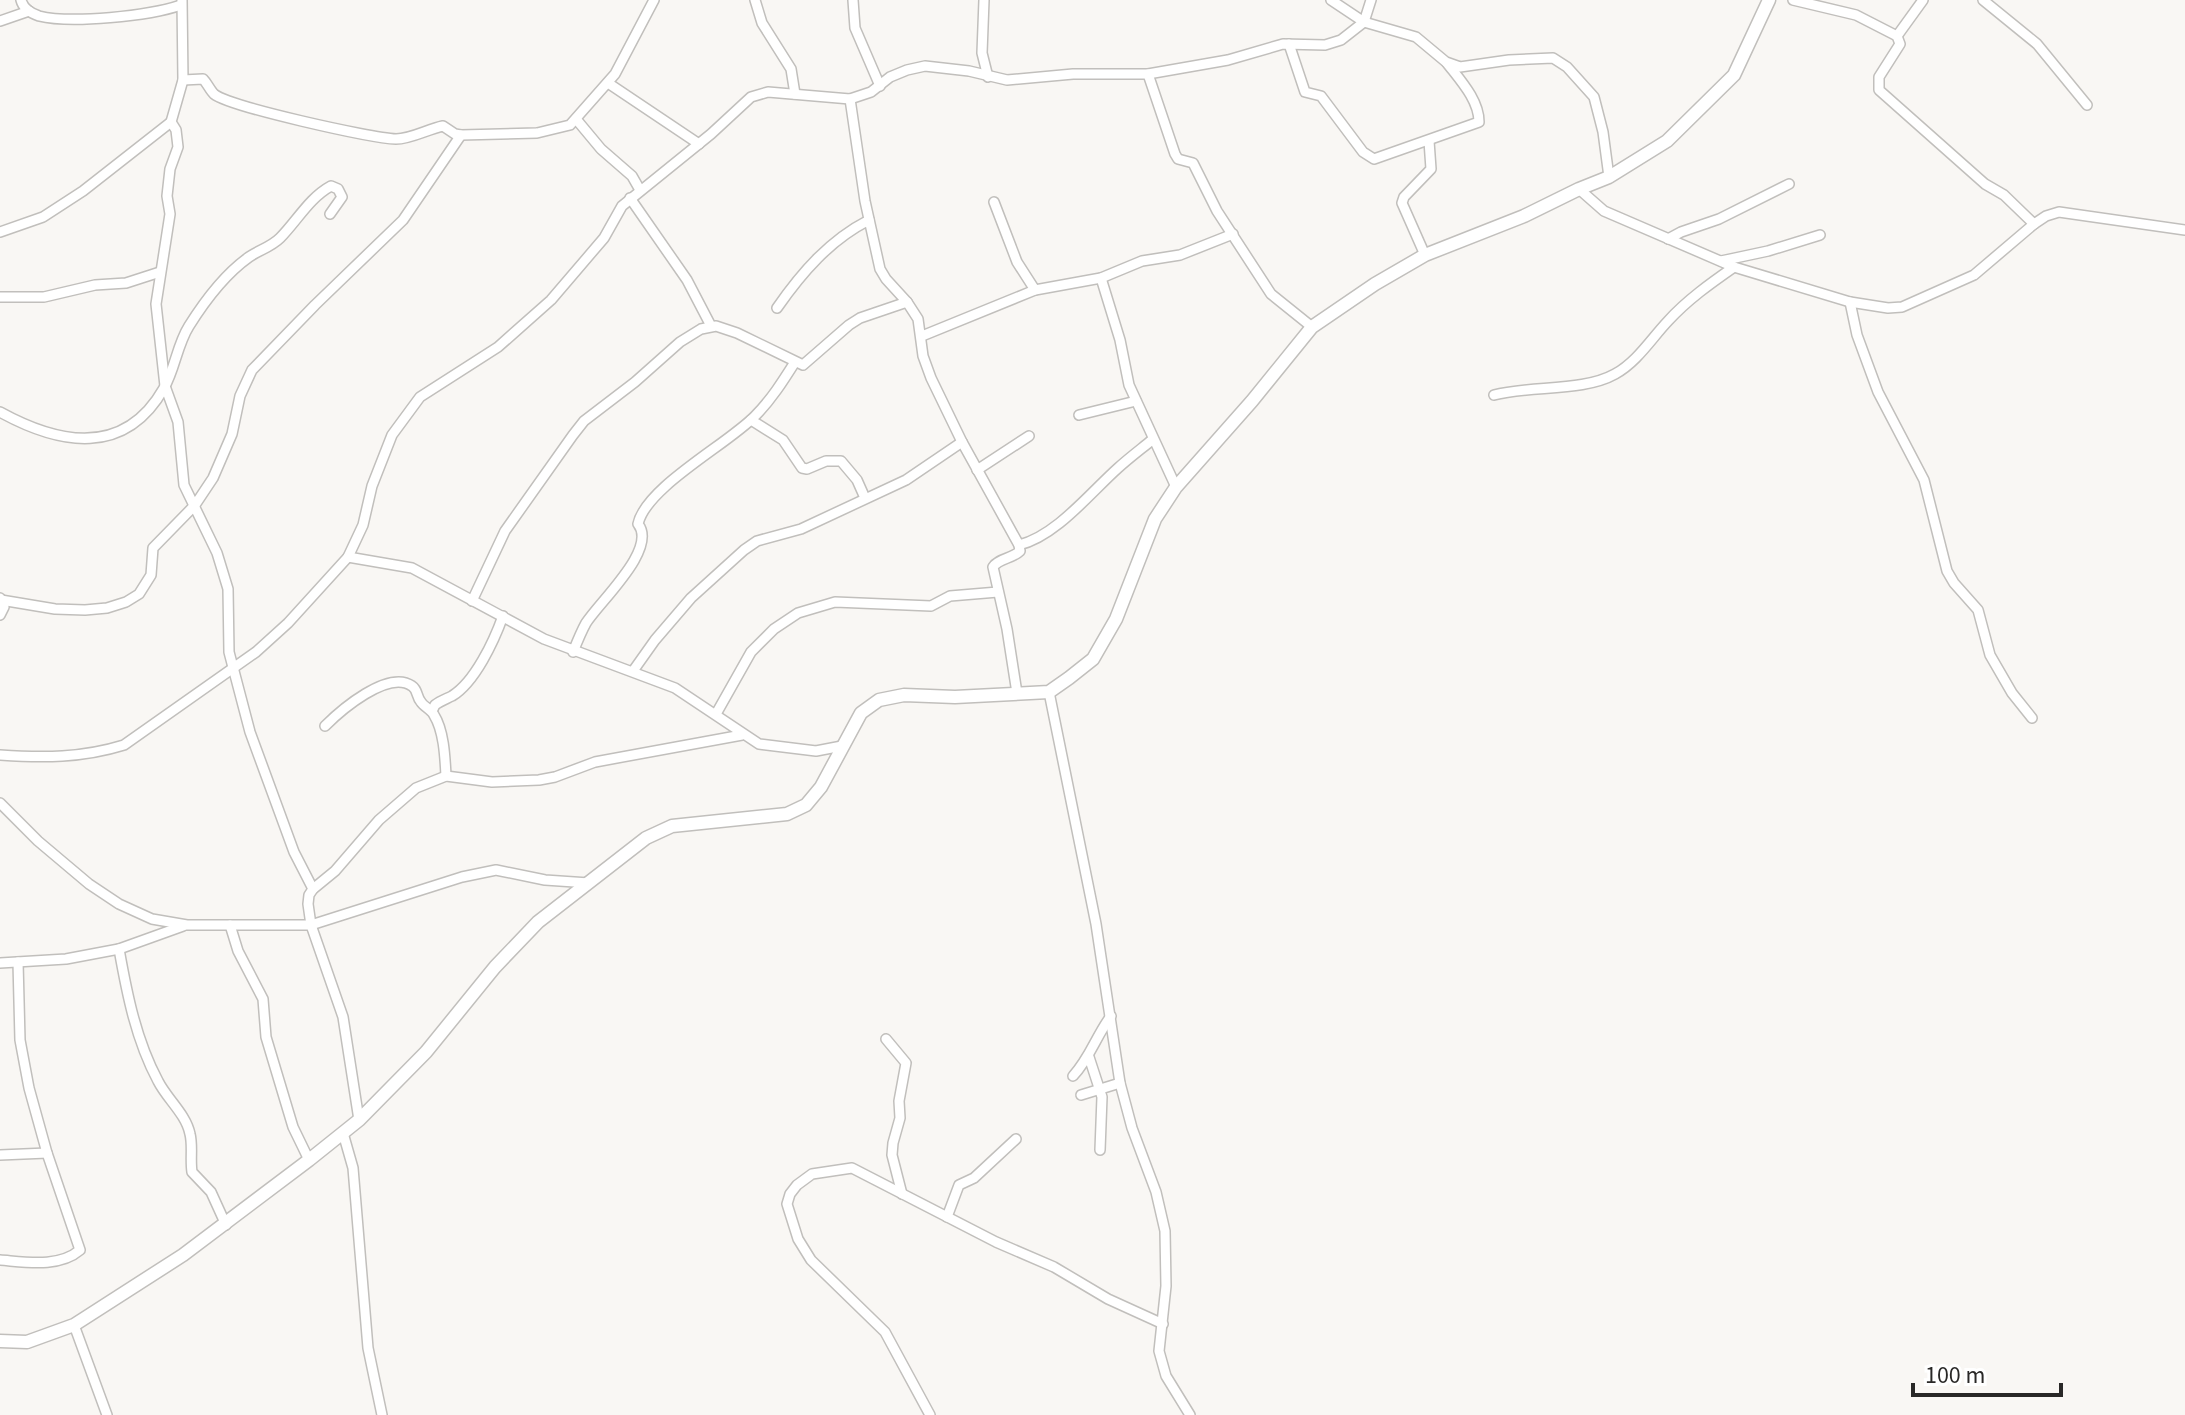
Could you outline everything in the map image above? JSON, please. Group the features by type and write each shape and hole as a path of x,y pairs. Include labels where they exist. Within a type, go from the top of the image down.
{"main road":[{"path":"0,1341 27,1342 74,1325 226,1225 359,1120 426,1052 495,967 538,922 646,838 672,826 787,814 806,805 821,787 861,713 879,700 904,695 955,697 1049,692 1093,659 1116,619 1155,519 1176,487 1312,327 1375,284 1425,255 1524,216 1609,177 1667,141 1734,75 1769,0"}],"street":[{"path":"0,232 43,217 83,191 171,122 183,80 181,3 164,11 80,18 39,16 29,11 21,0"},
{"path":"183,80 203,79 216,95 249,107 397,139 443,126 461,135 537,133 564,128 608,83 654,0"},
{"path":"755,0 762,23 791,69 795,94"},
{"path":"853,0 855,28 880,86"},
{"path":"984,0 982,53 988,77"},
{"path":"1289,44 1305,92 1321,96 1368,157 1374,159 1479,122 1480,117 1468,91 1446,62 1416,37 1364,22 1331,0"},
{"path":"0,755 56,758 102,752 124,745 247,659 288,623 348,557 363,525 381,459 402,417 420,397 498,347 551,300 604,238 614,216 630,198 699,144 755,94 768,92 850,99 880,86 890,77 925,66 969,71 1007,80 1073,74 1148,74 1228,60 1289,44 1325,45 1341,40 1364,22 1371,0"},
{"path":"1793,0 1856,15 1897,36 1900,44 1879,77 1879,90 2034,224"},
{"path":"1897,36 1923,0"},
{"path":"1983,0 2037,44 2087,105"},
{"path":"0,21 29,11"},
{"path":"1446,62 1460,67 1553,58 1567,67 1594,97 1609,177"},
{"path":"1148,74 1178,159 1193,163 1217,211 1271,294 1312,327"},
{"path":"608,83 699,144"},
{"path":"850,99 880,269 918,319 923,356 962,442 1019,545 1020,551 1016,555 996,562 993,567 1017,693"},
{"path":"576,119 601,149 632,176 640,190"},
{"path":"171,122 176,130 178,147 170,169 167,196 170,214 156,304 165,386 178,422 184,485 217,553 228,589 229,652 250,732 294,852 313,889"},
{"path":"1,599 55,609 85,610 126,602 146,586 151,575 153,548 195,505 213,478 232,434 240,396 252,370 403,220 461,135"},
{"path":"1425,255 1402,200 1429,173 1429,141"},
{"path":"1668,239 1719,219 1789,184"},
{"path":"0,412 48,435 79,439 125,430 136,422 165,386 180,342 212,293 245,260 277,241 300,213 331,186 338,189 342,197 330,214"},
{"path":"1579,189 1604,211 1734,267 1850,302 1888,308 1902,307 1974,275 2034,224 2059,212 2185,230"},
{"path":"630,198 687,280 711,326"},
{"path":"994,202 1017,262 1035,290"},
{"path":"777,308 821,254 854,227 869,220"},
{"path":"922,336 1035,290 1101,278 1142,261 1180,255 1233,234"},
{"path":"1721,261 1820,235"},
{"path":"1494,395 1513,390 1577,384 1616,373 1704,288 1734,267"},
{"path":"0,297 44,297 95,285 126,283 160,272"},
{"path":"1101,278 1120,340 1129,385 1176,487"},
{"path":"472,601 505,531 555,457 584,421 680,342 711,326 737,333 795,362 807,363 860,318 907,302"},
{"path":"1850,302 1857,335 1878,392 1924,480 1947,571 1978,610 1990,655 2017,700 2032,718"},
{"path":"573,652 585,624 628,570 643,545 643,530 638,524 643,512 670,483 751,420 795,362"},
{"path":"1079,415 1136,401"},
{"path":"751,420 783,440 802,468 826,461 841,461 857,480 865,498"},
{"path":"977,470 1029,436"},
{"path":"1019,545 1031,542 1069,515 1152,440"},
{"path":"633,671 675,616 744,550 757,541 801,529 906,480 962,442"},
{"path":"348,557 412,568 544,639 675,688 759,744 816,751 842,746"},
{"path":"716,714 751,652 774,629 798,613 835,602 931,606 950,596 998,592"},
{"path":"0,615 4,607 1,599"},
{"path":"432,711 435,705 453,696 471,675 487,653 503,616"},
{"path":"325,726 349,703 390,685 406,683 416,689 420,701 432,711 444,748 446,776"},
{"path":"1049,692 1096,924 1120,1083 1132,1128 1156,1192 1165,1231 1166,1286 1159,1351 1166,1376 1190,1415"},
{"path":"359,1120 343,1017 311,925 308,904 313,889 335,871 379,820 416,788 446,776 492,782 539,780 595,762 742,735"},
{"path":"0,803 38,841 89,884 119,904 152,919 187,925 311,925 462,877 496,870 545,880 589,883"},
{"path":"0,963 66,959 119,949 187,925"},
{"path":"230,925 238,951 263,999 266,1037 293,1127 309,1160"},
{"path":"119,949 130,1006 143,1045 158,1082 187,1123 191,1136 192,1172 211,1192 226,1225"},
{"path":"0,1260 37,1264 60,1260 80,1250 47,1153 20,1040 18,962"},
{"path":"1073,1076 1089,1057 1094,1040 1111,1015"},
{"path":"886,1039 906,1063 892,1155 902,1194"},
{"path":"1089,1057 1102,1097 1100,1150"},
{"path":"1081,1095 1120,1083"},
{"path":"343,1133 353,1168 368,1348 382,1415"},
{"path":"947,1217 959,1185 974,1178 1016,1139"},
{"path":"0,1155 47,1153"},
{"path":"930,1415 885,1332 811,1260 798,1239 787,1204 797,1185 812,1174 842,1167 852,1168 1163,1324"},
{"path":"74,1325 107,1415"}]}
